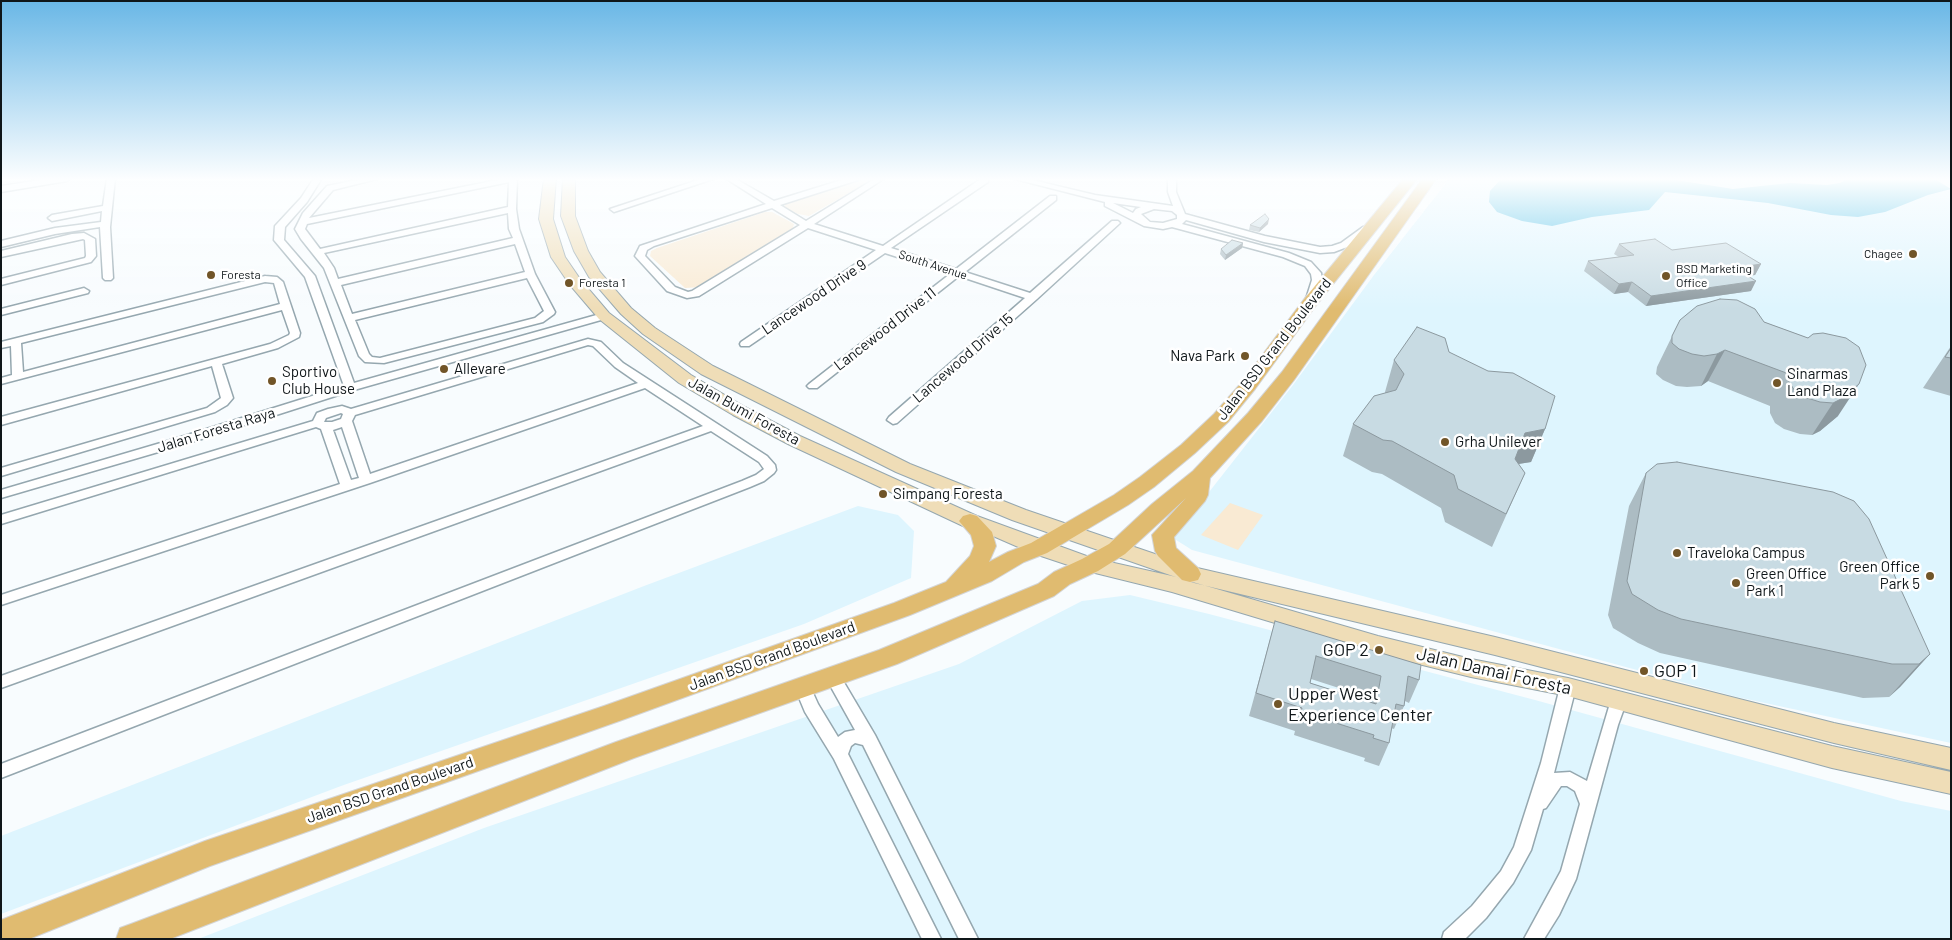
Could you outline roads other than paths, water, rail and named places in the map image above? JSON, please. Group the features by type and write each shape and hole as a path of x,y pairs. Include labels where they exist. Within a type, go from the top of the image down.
{"main road":[{"name":"Jalan Bumi Foresta","path":"547,222 558,257 575,282 604,316 685,380 794,440 970,521 1040,548"},
{"name":"Jalan Bumi Foresta","path":"570,222 581,251 594,274 626,311 650,331 706,370 903,468 1019,515 1068,532"},
{"name":"Jalan BSD Grand Boulevard","path":"131,939 625,750 834,678 936,638 1046,590 1062,578 1090,565 1117,549 1160,509 1200,476 1241,433 1288,376 1399,222"},
{"name":"Jalan BSD Grand Boulevard","path":"1,935 205,854 612,713 902,609 984,575 1016,557 1040,548 1146,482 1188,449 1221,418 1255,378 1310,301 1374,223"},
{"path":"1190,574 1166,551 1163,535 1195,501 1198,495 1200,476"},
{"path":"949,590 979,560 985,546 981,532 970,521"},
{"name":"Jalan Damai Foresta","path":"1068,532 1136,557 1190,574 1495,646 1825,731 1951,759"},
{"name":"Jalan Damai Foresta","path":"1040,548 1090,565 1172,584 1378,645 1471,668 1568,687 1807,751 1951,783"}],"street":[{"path":"284,222 280,226 279,240 310,276 350,388"},
{"path":"302,222 300,229 304,238 329,268 364,356 369,360 380,361 539,320 550,312 530,274 518,240 514,222"},
{"path":"317,252 454,222"},
{"path":"719,222 651,244 642,248 640,256 671,288 688,295 695,294 809,222"},
{"name":"South Avenue","path":"801,222 1032,297"},
{"name":"Lancewood Drive 9","path":"745,344 925,222"},
{"name":"Lancewood Drive 11","path":"813,386 1022,222"},
{"path":"1145,222 1158,226 1174,225 1298,259 1312,268 1317,280 1310,301"},
{"path":"1174,225 1179,222"},
{"path":"1205,222 1307,249 1334,249 1354,239 1374,223"},
{"name":"Lancewood Drive 15","path":"893,420 1116,223"},
{"path":"1,244 55,232 106,224 108,278"},
{"path":"1223,238 1230,230"},
{"path":"1,254 72,237 89,237 90,239 91,256 88,260 1,282"},
{"path":"1257,248 1264,239"},
{"path":"335,283 518,240"},
{"path":"349,318 530,274"},
{"path":"1,345 265,279 274,279 278,282 295,333 294,337 274,346 1,421"},
{"path":"1,312 84,291"},
{"path":"1,381 286,306"},
{"name":"Jalan Foresta Raya","path":"1,494 350,388 604,316"},
{"path":"16,342 18,377"},
{"path":"1,520 322,425 333,426 348,417 588,342 597,344 619,365 763,458 770,465 770,470 760,478 746,484 1,771"},
{"path":"1,472 211,410 223,403 227,398 216,362"},
{"path":"1,600 366,480 647,384"},
{"path":"324,397 332,411"},
{"path":"347,486 322,425 321,416 332,411 346,410 366,480"},
{"path":"1,682 713,426"},
{"path":"834,678 869,740 969,939"},
{"path":"1451,939 1479,912 1508,877 1522,850 1549,763 1568,687"},
{"path":"803,688 811,707 840,754 932,939"},
{"path":"1534,939 1570,873 1619,700"},
{"path":"840,754 844,742 851,738 858,736 869,740"},
{"path":"1533,813 1557,779 1570,778 1581,786 1589,804"}],"water":[{"path":"1527,222 1570,222 1552,226"}],"place":[{"name":"Chagee","path":"1913,254"},
{"name":"Foresta","path":"211,275"},
{"name":"BSD Marketing Office","path":"1666,276"},
{"name":"Foresta 1","path":"569,283"},
{"name":"Nava Park","path":"1245,356"},
{"name":"Allevare","path":"444,369"},
{"name":"Sportivo Club House","path":"272,381"},
{"name":"Sinarmas Land Plaza","path":"1777,383"},
{"name":"Grha Unilever","path":"1445,442"},
{"name":"Simpang Foresta","path":"883,494"},
{"name":"Traveloka Campus","path":"1677,553"},
{"name":"Green Office Park 5","path":"1930,576"},
{"name":"Green Office Park 1","path":"1736,583"},
{"name":"GOP 2","path":"1379,650"},
{"name":"GOP 1","path":"1644,671"},
{"name":"Upper West Experience Center","path":"1278,704"}]}
